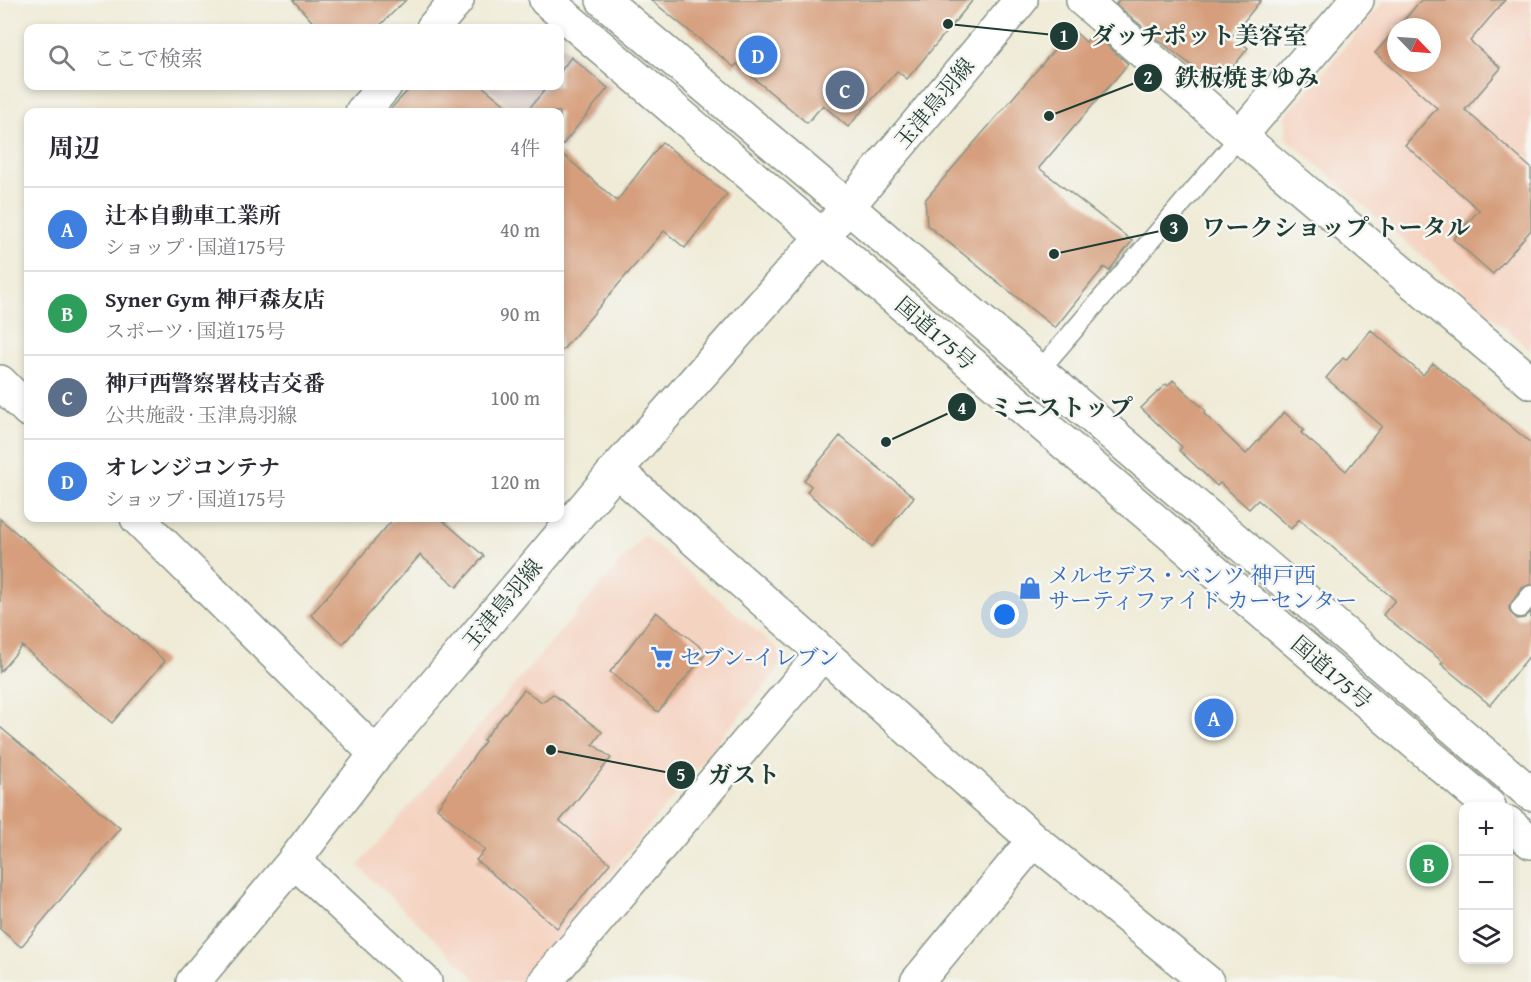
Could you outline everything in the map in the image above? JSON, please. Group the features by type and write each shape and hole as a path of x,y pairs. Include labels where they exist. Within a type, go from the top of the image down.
{"main road":[{"path":"436,24 457,0"},
{"name":"国道175号","path":"546,0 1483,802"},
{"name":"国道175号","path":"603,0 847,206 1531,794"},
{"name":"玉津鳥羽線","path":"194,982 294,861 376,754 616,470 823,236 1021,0"},
{"path":"1083,0 1531,382"},
{"path":"1240,136 1355,1"},
{"path":"366,108 381,90"},
{"path":"0,382 24,406"},
{"path":"616,470 1034,840 1207,982"},
{"path":"141,522 376,754"},
{"path":"544,982 823,653"},
{"path":"1513,826 1531,842"},
{"path":"917,982 1034,840"},
{"path":"294,861 425,982"}],"lane":[{"path":"1039,371 1240,136"}],"shaded area":[{"path":"1385,0 1531,0 1531,350 1286,138 1285,116"},
{"path":"564,47 612,87 564,147 564,108 512,108 489,90 564,90"},
{"path":"644,535 779,650 779,668 521,982 479,982 358,866"}],"building":[{"path":"293,0 406,0 381,24 314,24"},
{"path":"651,0 973,0 907,79 897,71 848,127 823,105 807,123 737,64 734,67"},
{"path":"1119,0 1261,0 1232,36 1248,48 1218,86 1116,4"},
{"path":"1421,0 1505,0 1470,41 1501,68 1465,110 1531,168 1531,230 1493,274 1453,239 1479,210 1405,145 1437,108 1396,72 1441,72 1441,18 1406,18"},
{"path":"1072,29 1086,42 1093,33 1128,64 1039,168 1132,241 1109,271 1104,267 1055,328 927,225 925,200"},
{"path":"1387,39 1387,64 1375,53"},
{"path":"571,57 608,88 564,143 564,108 529,108 545,90 564,90 564,67"},
{"path":"408,90 487,90 509,108 392,108"},
{"path":"662,142 727,194 685,248 664,231 564,348 564,155 617,201"},
{"path":"1371,330 1423,375 1433,363 1531,443 1531,584 1522,588 1509,607 1510,612 1517,619 1524,618 1531,612 1531,654 1490,705 1441,664 1443,662 1383,615 1395,600 1299,519 1291,529 1258,500 1249,509 1220,483 1217,486 1179,450 1182,447 1141,408 1173,380 1206,411 1204,414 1246,454 1284,412 1304,430 1301,433 1346,471 1382,426 1326,378 1343,358 1346,360"},
{"path":"840,436 914,497 872,547 807,492 811,486 804,480"},
{"path":"0,519 165,661 112,723 22,646 0,672"},
{"path":"391,522 445,522 484,556 457,587 420,555 343,644 311,615"},
{"path":"656,612 707,652 658,712 610,672"},
{"path":"524,690 542,702 553,694 602,732 593,744 611,758 560,821 610,863 557,928 476,860 485,850 437,808 485,741 483,740"},
{"path":"0,727 120,828 21,947 0,929"}],"place":[{"name":"ダッチポット美容室","path":"948,24"},
{"name":"オレンジコンテナ","path":"758,55"},
{"name":"神戸西警察署枝吉交番","path":"845,90"},
{"name":"鉄板焼まゆみ","path":"1049,116"},
{"name":"ワークショップ トータル","path":"1054,254"},
{"name":"ミニストップ","path":"886,442"},
{"name":"メルセデス・ベンツ 神戸西 サーティファイド カーセンター","path":"1030,588"},
{"name":"セブン-イレブン","path":"662,657"},
{"name":"辻本自動車工業所","path":"1214,718"},
{"name":"ガスト","path":"551,750"},
{"name":"Syner Gym 神戸森友店","path":"1429,864"}]}
